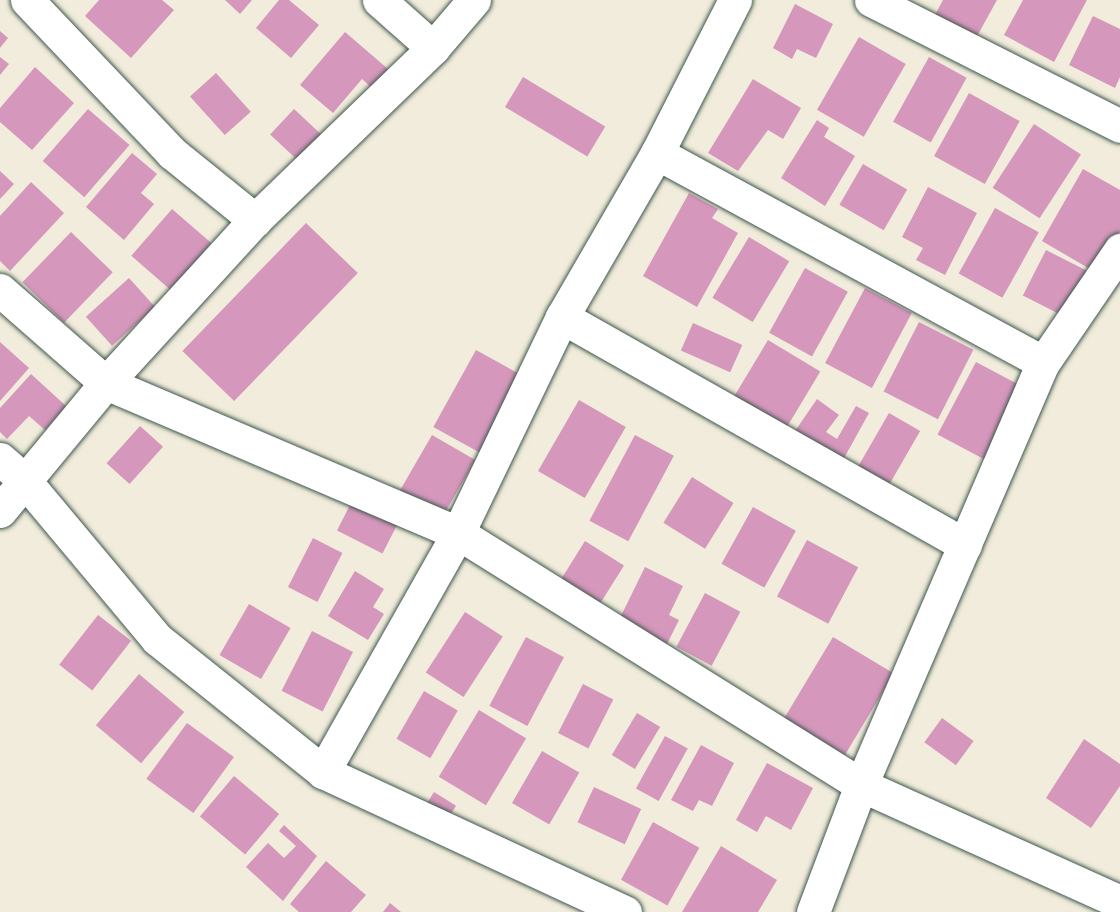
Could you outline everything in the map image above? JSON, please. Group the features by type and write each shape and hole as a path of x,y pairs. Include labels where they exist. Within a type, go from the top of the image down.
{"street":[{"path":"27,0 172,153 255,220"},
{"path":"379,0 433,48"},
{"path":"0,511 106,383 255,220 433,48 474,0"},
{"path":"323,772 458,533 562,316 657,153 735,0"},
{"path":"871,0 1120,126"},
{"path":"657,153 1043,363"},
{"path":"813,912 861,785 1043,363 1120,250"},
{"path":"0,290 106,383 458,533 861,785 1120,902"},
{"path":"562,316 964,545"},
{"path":"0,459 25,481 157,639 323,772 625,912"}],"building":[{"path":"99,0 162,0 174,10 131,58 85,16"},
{"path":"225,0 252,0 240,14"},
{"path":"279,0 289,0 319,25 291,58 256,28"},
{"path":"943,0 997,0 976,38 935,15"},
{"path":"1023,0 1087,0 1054,62 1004,35"},
{"path":"795,4 833,24 816,58 797,49 792,59 773,48"},
{"path":"1093,16 1120,29 1120,77 1115,88 1069,65"},
{"path":"0,31 8,38 0,48"},
{"path":"345,32 388,69 372,88 362,79 333,113 300,85"},
{"path":"859,37 906,64 864,137 817,110"},
{"path":"0,57 9,64 0,75"},
{"path":"929,57 967,78 931,143 893,122"},
{"path":"35,67 74,103 32,150 0,122 0,108"},
{"path":"216,73 251,112 225,135 190,96"},
{"path":"523,77 605,126 587,156 505,107"},
{"path":"753,79 801,108 783,139 768,130 738,171 708,153"},
{"path":"969,93 1020,121 985,184 934,156"},
{"path":"88,109 130,145 84,197 43,161"},
{"path":"294,109 321,134 297,160 270,135"},
{"path":"817,120 829,128 824,137 855,156 825,206 781,178"},
{"path":"1034,124 1081,154 1040,218 993,188"},
{"path":"132,153 157,174 141,193 154,204 124,240 86,207"},
{"path":"863,164 907,190 884,230 840,205"},
{"path":"1083,169 1120,190 1120,231 1095,272 1042,241"},
{"path":"0,171 14,184 0,199"},
{"path":"31,182 64,213 10,271 0,261 0,216"},
{"path":"928,187 977,213 945,275 916,260 923,248 902,237"},
{"path":"689,193 718,209 712,218 738,233 697,307 643,276"},
{"path":"995,208 1039,232 1002,298 959,274"},
{"path":"172,209 211,243 171,290 131,256"},
{"path":"306,223 358,273 234,401 182,351"},
{"path":"71,232 113,272 64,323 22,282"},
{"path":"749,237 789,261 753,322 712,298"},
{"path":"1046,250 1088,271 1065,317 1023,295"},
{"path":"805,268 848,292 812,356 769,333"},
{"path":"129,278 155,307 112,346 86,317"},
{"path":"865,288 912,313 872,388 825,363"},
{"path":"919,322 973,350 938,419 884,391"},
{"path":"693,323 742,345 730,372 681,350"},
{"path":"768,340 820,371 781,437 728,406"},
{"path":"0,342 29,368 0,401"},
{"path":"476,350 526,378 483,455 433,427"},
{"path":"976,362 1024,387 985,460 938,434"},
{"path":"31,374 66,406 45,430 29,416 7,439 0,432 0,408"},
{"path":"817,399 839,415 826,432 837,439 856,406 869,413 838,469 793,434"},
{"path":"579,400 626,427 585,498 538,471"},
{"path":"889,413 920,431 887,489 856,471"},
{"path":"140,426 163,447 130,484 107,463"},
{"path":"432,435 475,460 443,516 400,491"},
{"path":"635,435 674,456 628,541 589,521"},
{"path":"692,477 734,503 705,549 663,523"},
{"path":"352,501 397,524 382,554 337,530"},
{"path":"753,507 796,531 764,588 721,564"},
{"path":"313,538 342,553 317,602 288,587"},
{"path":"807,540 858,567 828,624 777,597"},
{"path":"585,541 624,565 596,610 557,586"},
{"path":"645,567 683,586 669,615 679,620 666,646 618,622"},
{"path":"355,571 384,589 373,607 384,614 368,640 328,616"},
{"path":"705,593 740,612 712,666 676,647"},
{"path":"249,604 291,628 261,679 220,655"},
{"path":"465,612 503,637 464,697 426,672"},
{"path":"98,615 131,641 92,691 59,665"},
{"path":"312,631 353,652 323,712 282,691"},
{"path":"526,637 564,657 527,726 489,706"},
{"path":"833,637 894,674 845,755 784,718"},
{"path":"139,674 184,712 141,763 96,725"},
{"path":"583,684 613,699 588,748 558,733"},
{"path":"424,691 458,710 430,758 396,739"},
{"path":"479,710 526,738 486,805 439,777"},
{"path":"637,713 660,727 635,769 612,755"},
{"path":"942,718 974,741 956,765 924,742"},
{"path":"187,723 234,757 193,813 146,779"},
{"path":"665,736 688,749 659,801 636,788"},
{"path":"1084,739 1120,764 1120,786 1091,828 1046,798"},
{"path":"701,745 734,763 712,806 699,800 693,811 671,800"},
{"path":"542,751 579,772 549,824 512,803"},
{"path":"767,763 813,788 791,830 766,816 757,832 736,820"},
{"path":"234,776 279,814 245,855 200,817"},
{"path":"594,787 641,809 625,844 578,822"},
{"path":"434,792 456,806 448,818 426,805"},
{"path":"653,822 699,848 667,905 621,880"},
{"path":"284,825 317,856 283,901 246,867 268,843 284,858 296,846 279,831"},
{"path":"721,846 777,880 758,912 682,912"},
{"path":"326,861 366,895 351,912 299,912 290,904"},
{"path":"390,903 401,912 383,912"}]}
